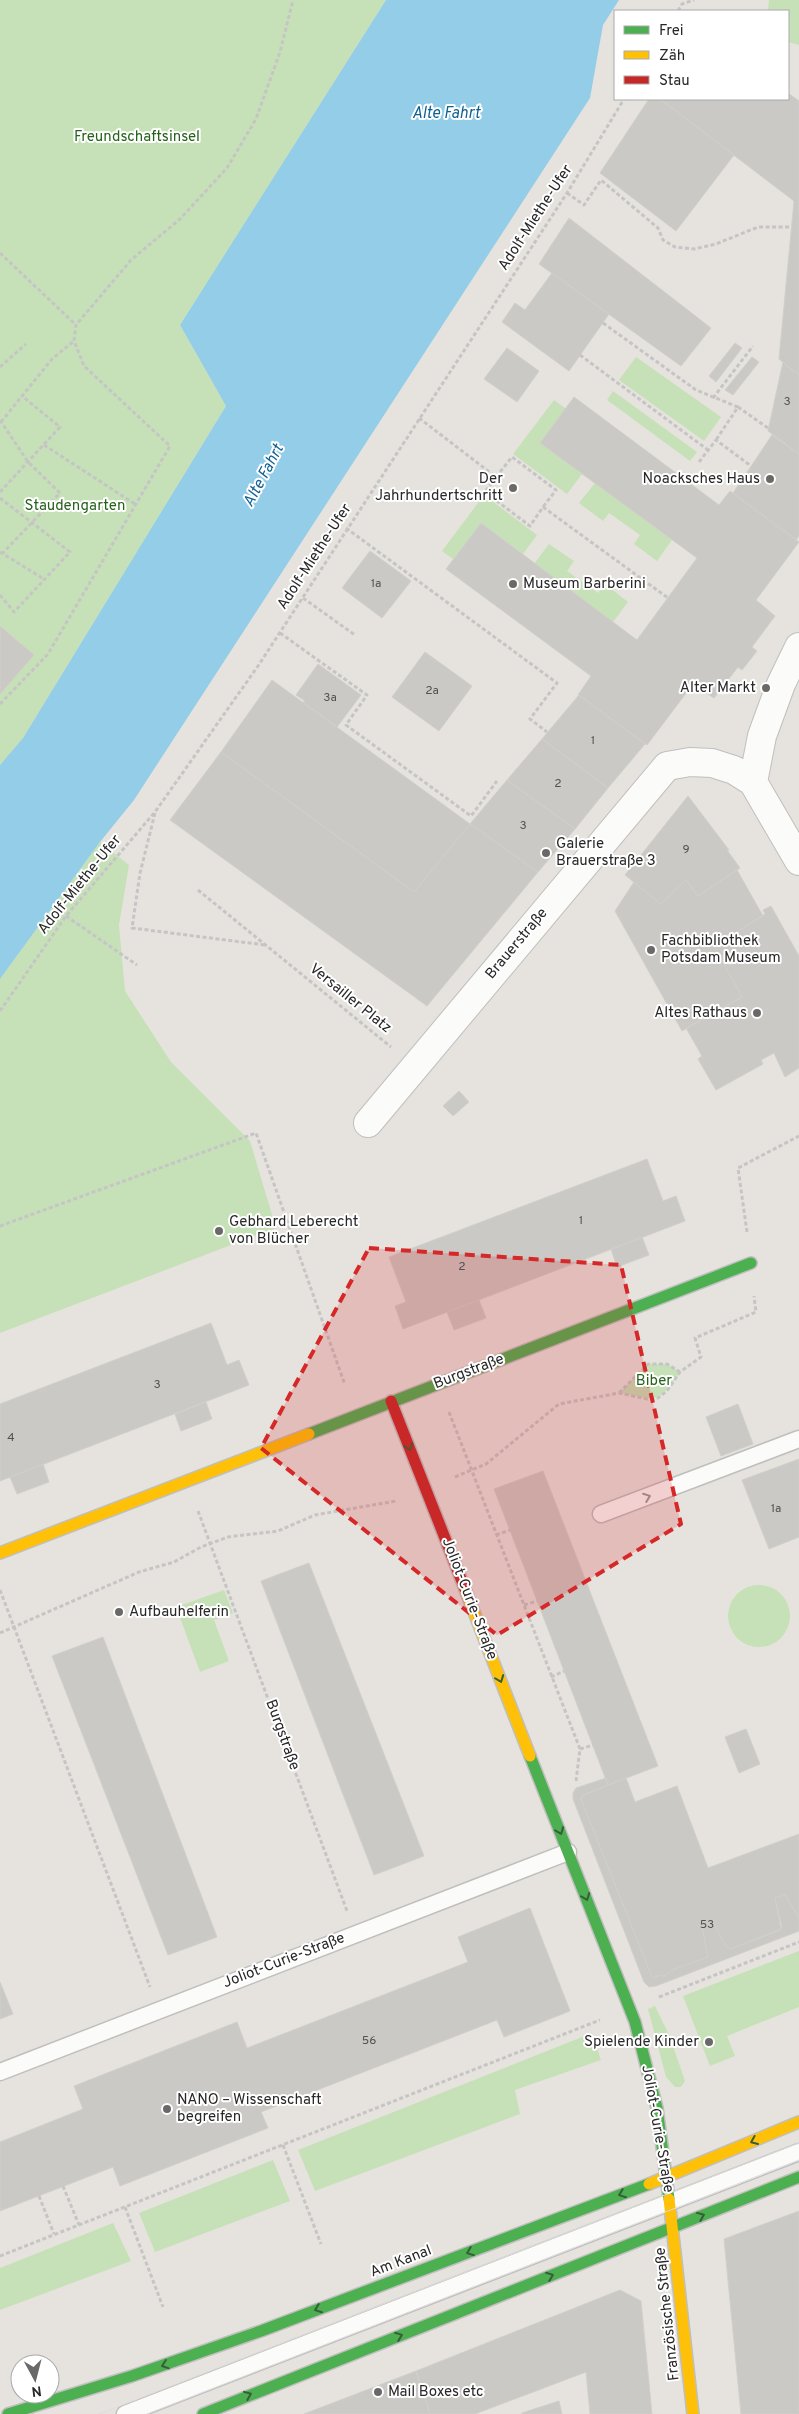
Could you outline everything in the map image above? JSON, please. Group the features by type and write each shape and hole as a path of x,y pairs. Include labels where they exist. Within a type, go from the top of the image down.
{"street":[{"path":"799,647 790,686 762,736 753,782 799,861"},
{"name":"Brauerstraße","path":"368,1123 668,766 690,762 712,763 734,770 753,782"},
{"name":"Burgstraße","path":"0,1553 751,1263"},
{"name":"Joliot-Curie-Straße","path":"391,1401 635,2022 656,2108 671,2206"},
{"name":"Am Kanal","path":"8,2414 132,2376 260,2331 667,2177 799,2122"},
{"path":"203,2414 799,2177"},
{"name":"Französische Straße","path":"671,2206 693,2414"}],"lane":[{"path":"601,1514 799,1439"},
{"name":"Joliot-Curie-Straße","path":"0,2072 568,1852"},
{"path":"125,2414 671,2206 799,2152"}],"path":[{"path":"0,704 48,654 170,446 84,366 74,341 76,325 131,260 180,219 227,168 256,119 280,52 293,0"},
{"path":"679,10 682,4 694,0"},
{"name":"Adolf-Miethe-Ufer","path":"0,1011 66,916 155,812 280,633 346,528 567,193 623,100"},
{"path":"567,193 584,205 601,180 658,228 663,240 675,247 694,249 716,244 758,227 792,227"},
{"path":"0,253 76,325"},
{"path":"603,323 696,390 738,407 768,428"},
{"path":"44,580 1,554 60,493 28,462 0,422 52,358 74,341"},
{"path":"0,367 26,344"},
{"path":"713,398 753,346"},
{"path":"580,355 708,450"},
{"path":"0,492 60,427 22,396"},
{"path":"699,462 738,407"},
{"path":"419,418 496,477"},
{"path":"716,440 751,466"},
{"path":"44,445 135,504"},
{"path":"512,457 556,490 544,507 530,526 485,492 512,457"},
{"path":"0,498 70,552 14,612 0,595"},
{"path":"544,507 668,598"},
{"path":"346,528 556,683 530,719 548,732"},
{"path":"302,598 355,635"},
{"path":"280,633 367,695 346,725 471,816 497,781"},
{"path":"155,812 140,873 132,928 267,945"},
{"name":"Versailler Platz","path":"198,890 392,1048 426,1053"},
{"path":"66,916 137,965"},
{"path":"0,1226 256,1133 356,1416"},
{"path":"0,1633 139,1572 174,1562 228,1537 278,1531 315,1515 391,1503 426,1489 486,1464 558,1404 619,1393 647,1399 658,1398 667,1392 680,1372 701,1357 695,1338 756,1312 738,1168 799,1136"},
{"path":"619,1393 648,1364 667,1364 680,1372"},
{"path":"438,1384 580,1749 576,1786"},
{"name":"Burgstraße","path":"187,1480 356,1933"},
{"path":"496,1535 510,1530"},
{"path":"0,1590 159,2010"},
{"path":"524,1606 537,1601"},
{"path":"552,1676 564,1672"},
{"path":"580,1749 592,1745"},
{"path":"0,2256 799,1942"},
{"path":"283,2145 320,2244"},
{"path":"63,2186 79,2225"},
{"path":"39,2196 54,2234"},
{"path":"125,2207 163,2307"}],"highlighted area":[{"path":"369,1248 621,1265 681,1524 497,1635 261,1448"}],"green space":[{"name":"Freundschaftsinsel","path":"0,0 386,0 180,325 226,406 23,738 0,765"},
{"path":"769,0 799,0 799,45 789,42 789,10 768,10"},
{"path":"636,357 721,417 704,441 619,380"},
{"path":"613,391 697,452 690,461 607,400"},
{"path":"554,400 566,409 540,443 582,474 567,494 513,454"},
{"path":"595,483 672,540 657,561 634,544 640,535 609,513 603,521 579,503"},
{"path":"484,495 537,535 523,554 481,523 453,559 442,551"},
{"path":"549,544 574,561 567,571 598,593 605,584 628,602 613,622 534,564"},
{"path":"100,842 129,865 119,925 125,991 171,1062 250,1141 276,1228 0,1333 0,979"},
{"name":"Biber","path":"648,1364 667,1364 680,1372 660,1396 648,1398 619,1393"},
{"path":"753,1585 765,1585 781,1594 788,1604 790,1616 788,1628 781,1638 765,1647 753,1647 742,1642 733,1633 728,1622 728,1610 733,1599 742,1590"},
{"path":"224,1590 233,1613 214,1620 229,1661 200,1672 176,1607"},
{"path":"799,1951 799,2007 727,2036 735,2056 710,2066 683,1996"},
{"path":"655,2006 670,2037 685,2081 681,2087 675,2087 666,2077 648,2009"},
{"path":"592,2033 601,2060 515,2090 520,2114 315,2191 298,2150"},
{"path":"273,2160 290,2201 155,2252 139,2213"},
{"path":"113,2223 131,2261 0,2310 0,2268"}],"water":[{"name":"Alte Fahrt","path":"386,0 619,0 603,25 590,98 134,800 100,842 0,979 0,765 23,738 226,406 180,325"}],"building":[{"path":"789,94 799,101 799,375 779,359 794,201 661,100 789,100"},
{"path":"648,100 661,100 734,155 676,231 600,173"},
{"path":"569,218 711,328 681,366 539,264"},
{"path":"552,273 609,314 569,371 502,322 515,303 525,310"},
{"path":"735,343 742,348 716,382 709,376"},
{"path":"507,348 539,371 517,402 484,379"},
{"path":"752,357 759,362 733,395 725,390"},
{"path":"783,362 799,375 799,454 768,431"},
{"name":"Museum Barberini","path":"574,397 719,505 730,491 799,542 756,600 775,616 752,647 757,651 742,670 738,667 714,698 693,684 647,745 578,695 591,676 446,569 481,523 637,640 697,558 540,443"},
{"name":"Noacksches Haus","path":"772,435 799,454 799,536 796,540 733,493"},
{"path":"370,551 411,581 382,618 342,588"},
{"path":"0,626 34,655 0,694"},
{"path":"425,652 472,686 439,731 392,697"},
{"path":"318,664 361,695 337,727 296,695"},
{"path":"272,680 470,824 414,892 221,752"},
{"path":"579,695 645,744 608,788 542,739"},
{"path":"542,739 608,788 575,829 507,780"},
{"path":"221,752 414,892 470,824 538,872 427,1006 170,820"},
{"path":"507,780 575,829 538,872 470,824"},
{"path":"688,796 729,850 727,850 740,868 698,896 686,880 661,904 625,875"},
{"path":"737,870 763,916 714,946 742,997 682,1031 615,911 634,882 661,904 686,880 698,896"},
{"name":"Altes Rathaus","path":"771,906 799,956 799,1068 785,1077 774,1053 761,1060 763,1064 716,1090 698,1059 702,1056 686,1028 742,997 714,946 765,914 763,910"},
{"path":"459,1091 469,1102 453,1116 443,1106"},
{"path":"647,1159 663,1201 676,1196 685,1221 403,1329 395,1306 406,1302 389,1257"},
{"path":"642,1237 649,1255 617,1267 611,1249"},
{"path":"479,1300 486,1318 454,1330 447,1312"},
{"path":"211,1323 227,1365 239,1360 249,1385 0,1481 0,1404"},
{"path":"206,1402 212,1419 181,1431 175,1414"},
{"path":"738,1404 753,1444 721,1456 706,1417"},
{"path":"799,1459 799,1537 769,1549 742,1480"},
{"path":"43,1464 49,1482 17,1494 10,1477"},
{"path":"543,1471 658,1766 608,1785 494,1489"},
{"path":"309,1563 424,1856 374,1875 261,1581"},
{"path":"103,1637 217,1937 168,1955 52,1656"},
{"path":"746,1729 760,1764 739,1773 725,1737"},
{"path":"606,1778 608,1785 583,1795 581,1799 652,1977 664,1976 672,1970 708,1957 702,1927 713,1922 726,1947 731,1949 780,1930 782,1927 775,1898 785,1895 799,1918 799,1931 656,1986 649,1987 644,1982 573,1799 573,1793 576,1788"},
{"path":"626,1778 635,1802 677,1786 708,1868 799,1834 799,1918 785,1895 775,1898 781,1929 731,1949 726,1947 713,1922 702,1927 708,1957 672,1970 664,1976 652,1977 581,1799 583,1795"},
{"path":"530,1908 570,2011 504,2037 497,2020 261,2112 268,2128 120,2186 113,2167 0,2211 0,2142 83,2109 74,2086 237,2022 247,2048 468,1962 458,1937"},
{"path":"0,1982 13,2014 0,2019"},
{"path":"799,2211 799,2414 741,2414 724,2239"},
{"path":"620,2290 641,2301 652,2414 590,2414 586,2372 475,2414 430,2414 416,2371"},
{"path":"416,2371 430,2414 304,2414"},
{"path":"559,2401 562,2414 522,2414 522,2413"}],"tram line":[{"path":"99,2414 799,2143"},
{"path":"147,2414 799,2160"}],"traffic: fast":[{"path":"309,1434 751,1263"},
{"path":"530,1756 635,2022 657,2108 669,2199"},
{"path":"203,2414 799,2177"},
{"path":"8,2414 132,2376 261,2331 649,2184"}],"traffic: slow":[{"path":"0,1553 309,1434"},
{"path":"465,1589 530,1756"},
{"path":"649,2184 799,2122"},
{"path":"669,2199 693,2414"}],"traffic: jam":[{"path":"391,1401 465,1589"}],"place":[{"name":"Noacksches Haus","path":"770,479"},
{"name":"Der Jahrhundertschritt","path":"513,488"},
{"name":"Museum Barberini","path":"513,584"},
{"name":"Alter Markt","path":"766,688"},
{"name":"Galerie Brauerstraße 3","path":"546,853"},
{"name":"Fachbibliothek Potsdam Museum","path":"651,950"},
{"name":"Altes Rathaus","path":"757,1013"},
{"name":"Gebhard Leberecht von Blücher","path":"219,1231"},
{"name":"Aufbauhelferin","path":"119,1612"},
{"name":"Spielende Kinder","path":"709,2042"},
{"name":"NANO – Wissenschaft begreifen","path":"167,2109"},
{"name":"Mail Boxes etc","path":"378,2392"}],"park label":[{"name":"Staudengarten","path":"75,506"}]}
